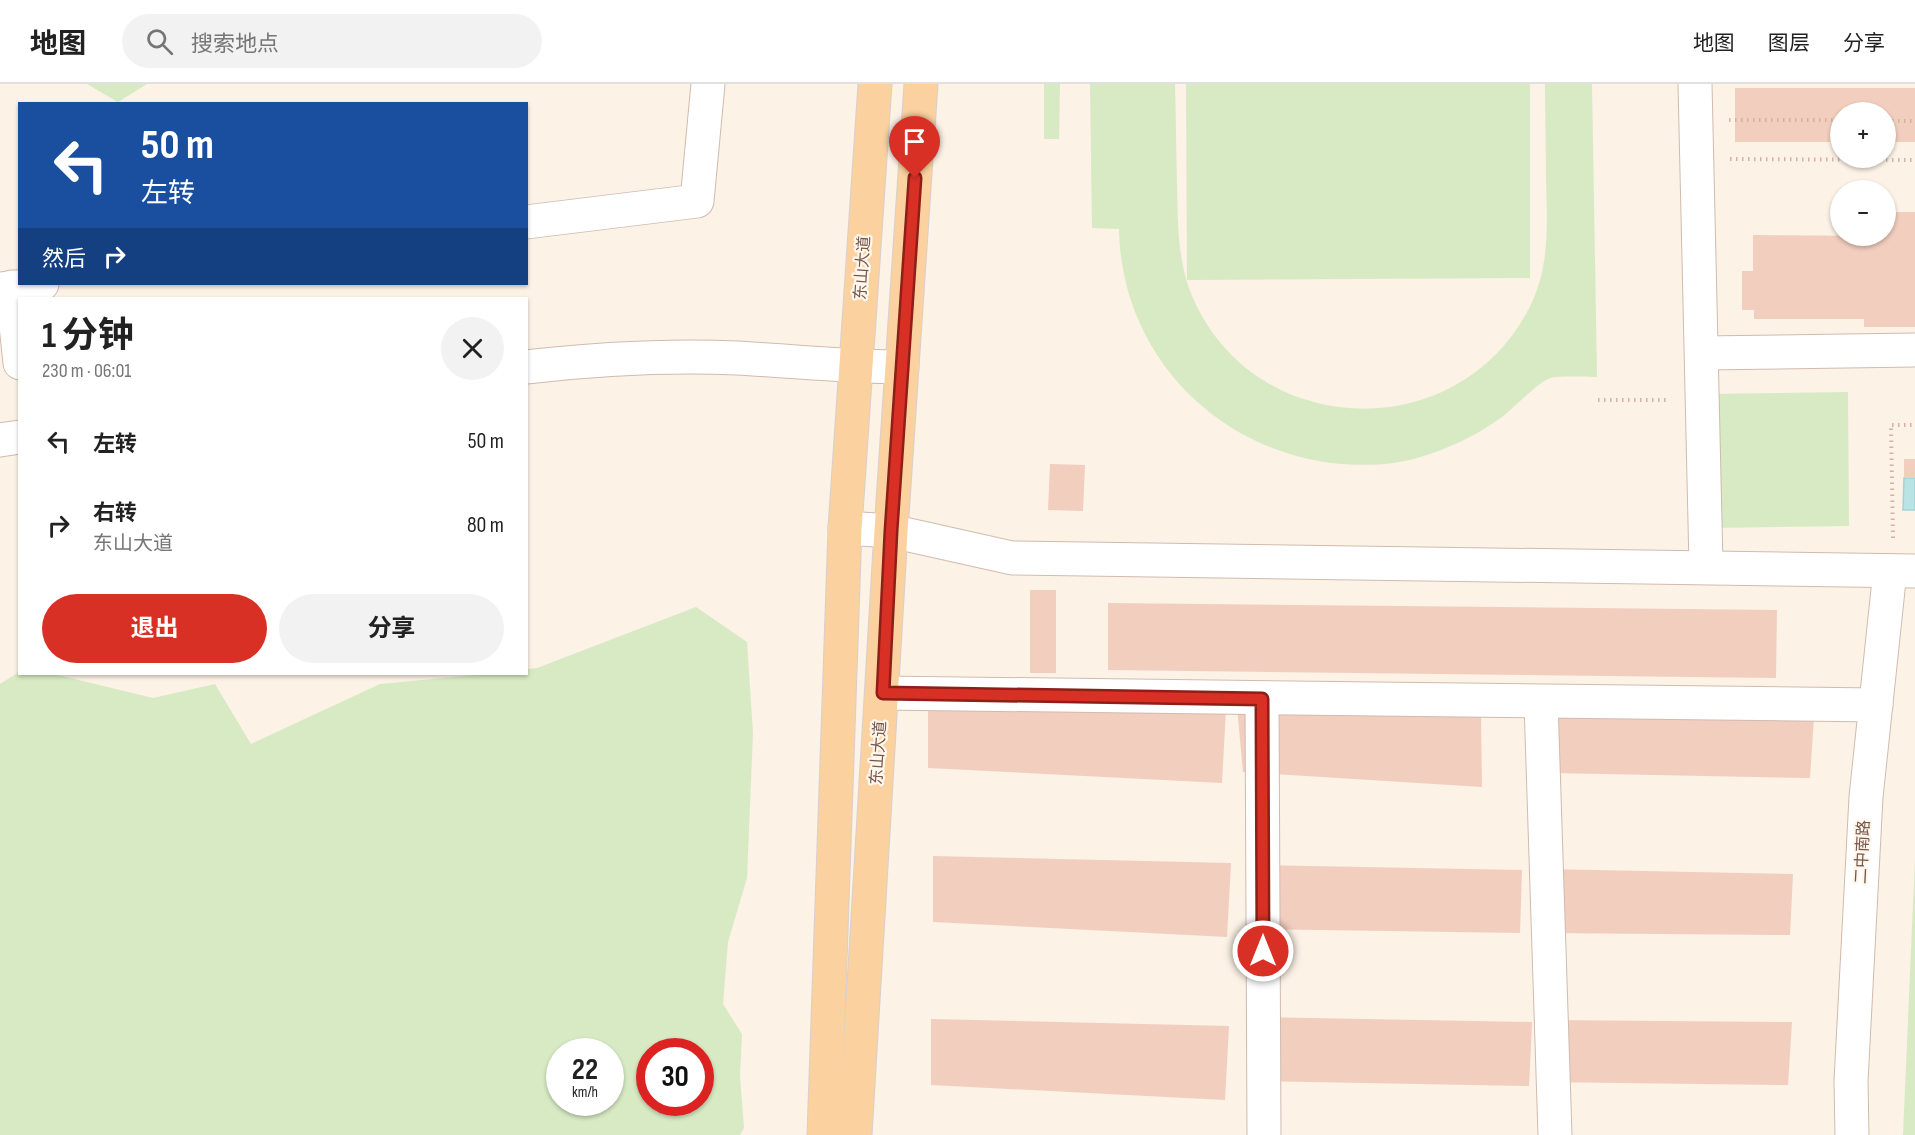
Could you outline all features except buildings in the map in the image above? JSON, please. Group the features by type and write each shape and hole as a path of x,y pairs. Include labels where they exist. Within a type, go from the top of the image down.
{"main road":[{"name":"东山大道","path":"824,1135 845,528 875,84"},
{"name":"东山大道","path":"855,1135 891,531 921,84"}],"street":[{"path":"528,222 697,201 708,84"},
{"path":"1695,84 1706,567"},
{"path":"1702,353 1915,350"},
{"path":"528,367 637,358 735,358 902,368"},
{"path":"0,440 18,437"},
{"path":"845,528 891,531 1012,558 1643,567 1899,560"},
{"name":"二中南路","path":"1852,1135 1851,1081 1866,797 1876,705 1899,560"},
{"path":"883,693 1876,705"},
{"path":"1262,699 1264,1135"},
{"path":"1542,702 1555,1135"}],"path":[{"path":"1718,120 1830,120"},
{"path":"1896,121 1915,121"},
{"path":"1729,159 1915,160"},
{"path":"1598,400 1675,400"},
{"path":"1899,560 1891,425 1915,425"}],"green space":[{"path":"87,84 147,84 118,102"},
{"path":"1044,84 1060,84 1059,139 1044,139"},
{"path":"1090,84 1175,84 1179,241 1183,269 1192,296 1222,345 1262,380 1310,401 1361,409 1412,402 1460,382 1502,348 1533,300 1545,256 1547,225 1545,84 1592,84 1597,377 1548,379 1502,417 1472,436 1451,446 1396,463 1363,465 1331,463 1288,453 1248,437 1212,414 1181,385 1155,352 1136,314 1124,273 1119,229 1092,228"},
{"path":"1186,84 1530,84 1530,278 1187,280"},
{"path":"1848,392 1849,526 1708,528 1707,394"},
{"path":"696,607 747,642 753,733 747,878 728,942 723,1004 742,1034 740,1076 744,1128 740,1135 0,1135 0,684 18,673 18,675 58,675 153,698 215,684 251,744 380,684 474,675 528,675 528,669 537,668"},
{"path":"1915,858 1915,1135 1903,1135"}],"water":[{"path":"1904,478 1915,478 1915,510 1903,510"}],"route":[{"path":"915,178 891,531 883,693 1262,699 1263,951"}]}
